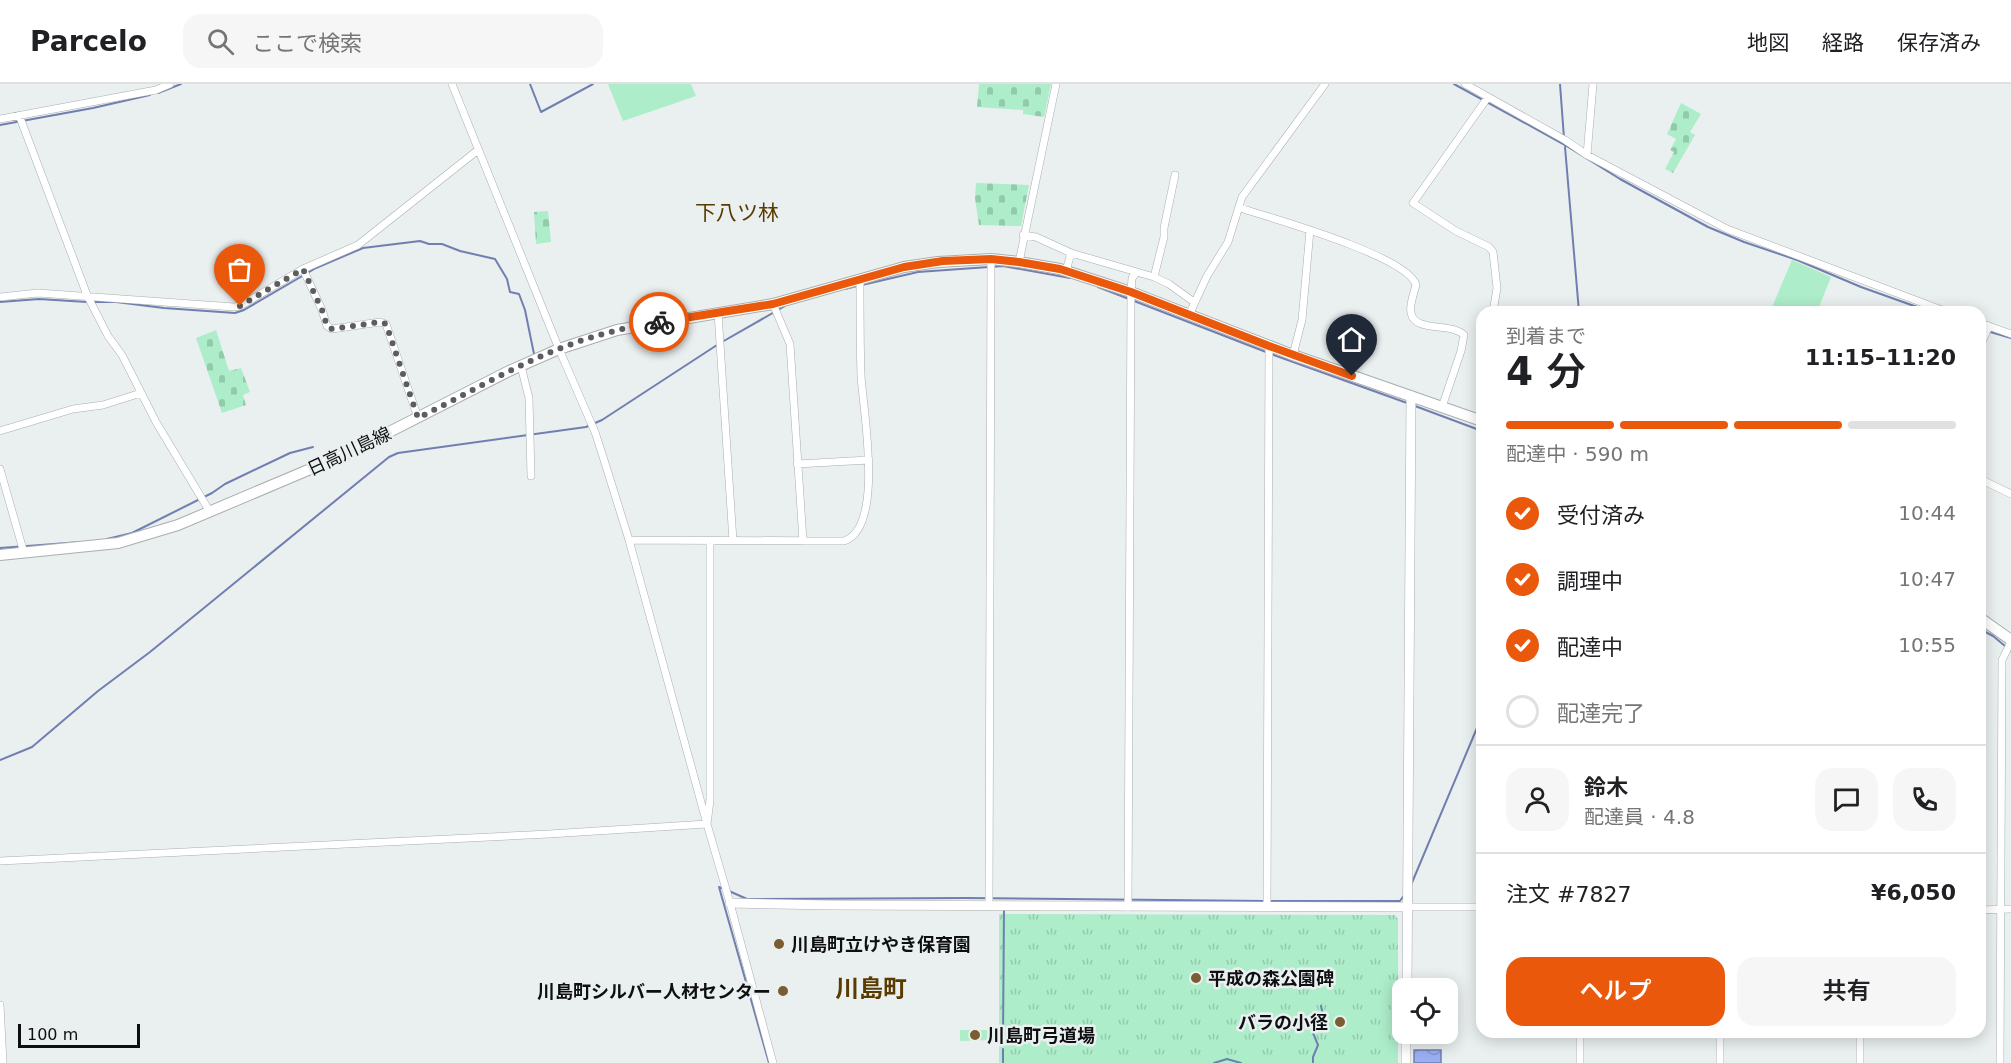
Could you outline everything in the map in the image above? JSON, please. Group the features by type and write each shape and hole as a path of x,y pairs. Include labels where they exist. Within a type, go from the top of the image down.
{"main road":[{"name":"日高川島線","path":"0,555 118,543 152,534 346,454 559,349 617,330 773,304 860,279 916,265 943,261 991,259 1066,271 1131,292 1293,355 1476,419"},
{"path":"1986,622 2011,641"}],"street":[{"path":"0,119 156,90 170,84"},
{"path":"452,84 559,349 596,432 629,540 773,1063"},
{"path":"1019,262 1056,84"},
{"path":"1189,315 1228,242 1242,197 1268,165 1325,84"},
{"path":"1465,84 1565,140 1587,155 1727,229 1931,306"},
{"path":"1587,155 1593,84"},
{"path":"1488,97 1413,202 1456,231 1489,247 1493,252 1497,288 1494,306"},
{"path":"19,116 87,296 108,336 122,355 156,422 210,512"},
{"path":"0,297 38,293 234,307 303,269 358,246 478,150"},
{"path":"1154,277 1175,175"},
{"path":"1239,208 1323,233 1356,246 1405,272 1415,280 1416,285 1410,309 1414,320 1431,328 1460,330 1464,336 1459,361 1442,407"},
{"path":"1293,355 1302,320 1310,230"},
{"path":"1023,235 1036,237 1071,253 1154,277 1194,302"},
{"path":"1066,271 1071,253"},
{"path":"989,905 991,259"},
{"path":"303,269 327,326 332,329 380,322 386,324 418,418"},
{"path":"1128,907 1131,292 1132,278 1136,273"},
{"path":"629,540 844,541 858,530 865,513 869,460 861,377 860,279"},
{"path":"773,304 790,344 803,541"},
{"path":"718,313 733,541"},
{"path":"1986,325 2011,334"},
{"path":"1986,333 1989,326"},
{"path":"1267,907 1269,346"},
{"path":"521,366 529,399 531,476"},
{"path":"0,431 73,409 104,405 141,393"},
{"path":"1407,978 1411,396"},
{"path":"797,464 869,460"},
{"path":"0,469 24,553"},
{"path":"1986,482 2011,494"},
{"path":"706,824 710,800 710,540"},
{"path":"2000,1063 2002,660 2011,641"},
{"path":"0,861 706,824"},
{"path":"730,903 1128,907 1476,907"},
{"path":"1986,909 2011,909"},
{"path":"0,1005 3,1063"},
{"path":"1580,1038 1580,1063"},
{"path":"1720,1038 1720,1063"},
{"path":"1860,1038 1860,1063"},
{"path":"1406,1044 1406,1063"}],"green space":[{"path":"608,84 691,84 696,96 623,121"},
{"path":"979,84 1051,84 1044,117 1023,114 1023,110 977,107"},
{"path":"1681,103 1701,114 1690,132 1695,135 1673,173 1665,169 1674,152 1670,150 1676,139 1667,134"},
{"path":"976,183 1029,185 1021,226 979,225 975,198"},
{"path":"548,211 551,242 536,244 534,212"},
{"path":"1792,260 1831,277 1819,306 1773,306"},
{"path":"216,330 229,371 241,368 250,392 243,395 246,405 222,413 196,338"},
{"path":"999,914 1395,915 1398,919 1398,978 1392,978 1392,1044 1398,1044 1398,1063 999,1063"},
{"name":"川島町弓道場","path":"960,1030 991,1030 991,1040 960,1041"}],"water":[{"path":"1414,1050 1441,1050 1441,1063 1414,1063"}],"waterway":[{"path":"158,93 181,84"},
{"path":"530,84 541,112 593,84"},
{"path":"1454,84 1708,227 1914,306"},
{"path":"1560,84 1564,138"},
{"path":"0,125 150,95"},
{"path":"1565,147 1578,306"},
{"path":"93,302 235,313 316,268 363,248 420,241 442,244 460,251 495,259 507,279 510,292 519,294 525,310 534,354"},
{"path":"862,285 918,272 1003,266 1070,278"},
{"path":"845,289 857,286"},
{"path":"1098,287 1266,352"},
{"path":"0,302 39,299 87,302"},
{"path":"722,342 785,306"},
{"path":"1986,331 2011,338"},
{"path":"0,760 32,747 98,691 150,652 389,457 398,453 586,427 602,420 717,345"},
{"path":"1271,354 1407,403"},
{"path":"1415,406 1476,429"},
{"path":"107,539 132,533 290,453 313,447"},
{"path":"0,548 81,542"},
{"path":"1986,632 2011,651"},
{"path":"1411,885 1476,730"},
{"path":"724,889 719,887 769,1063"},
{"path":"729,891 747,899 966,898 1264,901"},
{"path":"1270,901 1400,901 1405,894"},
{"path":"1003,1038 1004,907"},
{"path":"1313,1063 1318,1045 1313,1033 1314,1027 1324,1019 1321,1006"},
{"path":"1003,1049 1003,1063"},
{"path":"1214,1063 1227,1059 1241,1063"}],"way so far":[{"path":"240,306 303,269 327,326 332,329 380,322 386,324 418,418 509,371 559,349 617,330 659,322"}],"place":[{"name":"川島町立けやき保育園","path":"779,944"},
{"name":"平成の森公園碑","path":"1196,978"},
{"name":"川島町シルバー人材センター","path":"783,991"},
{"name":"バラの小径","path":"1340,1022"},
{"name":"川島町弓道場","path":"975,1035"}],"district":[{"name":"下八ツ林","path":"737,213"},
{"name":"川島町","path":"871,989"}],"route":[{"path":"659,322 773,304 904,267 943,261 991,259 1060,269 1131,292 1352,376"}]}
